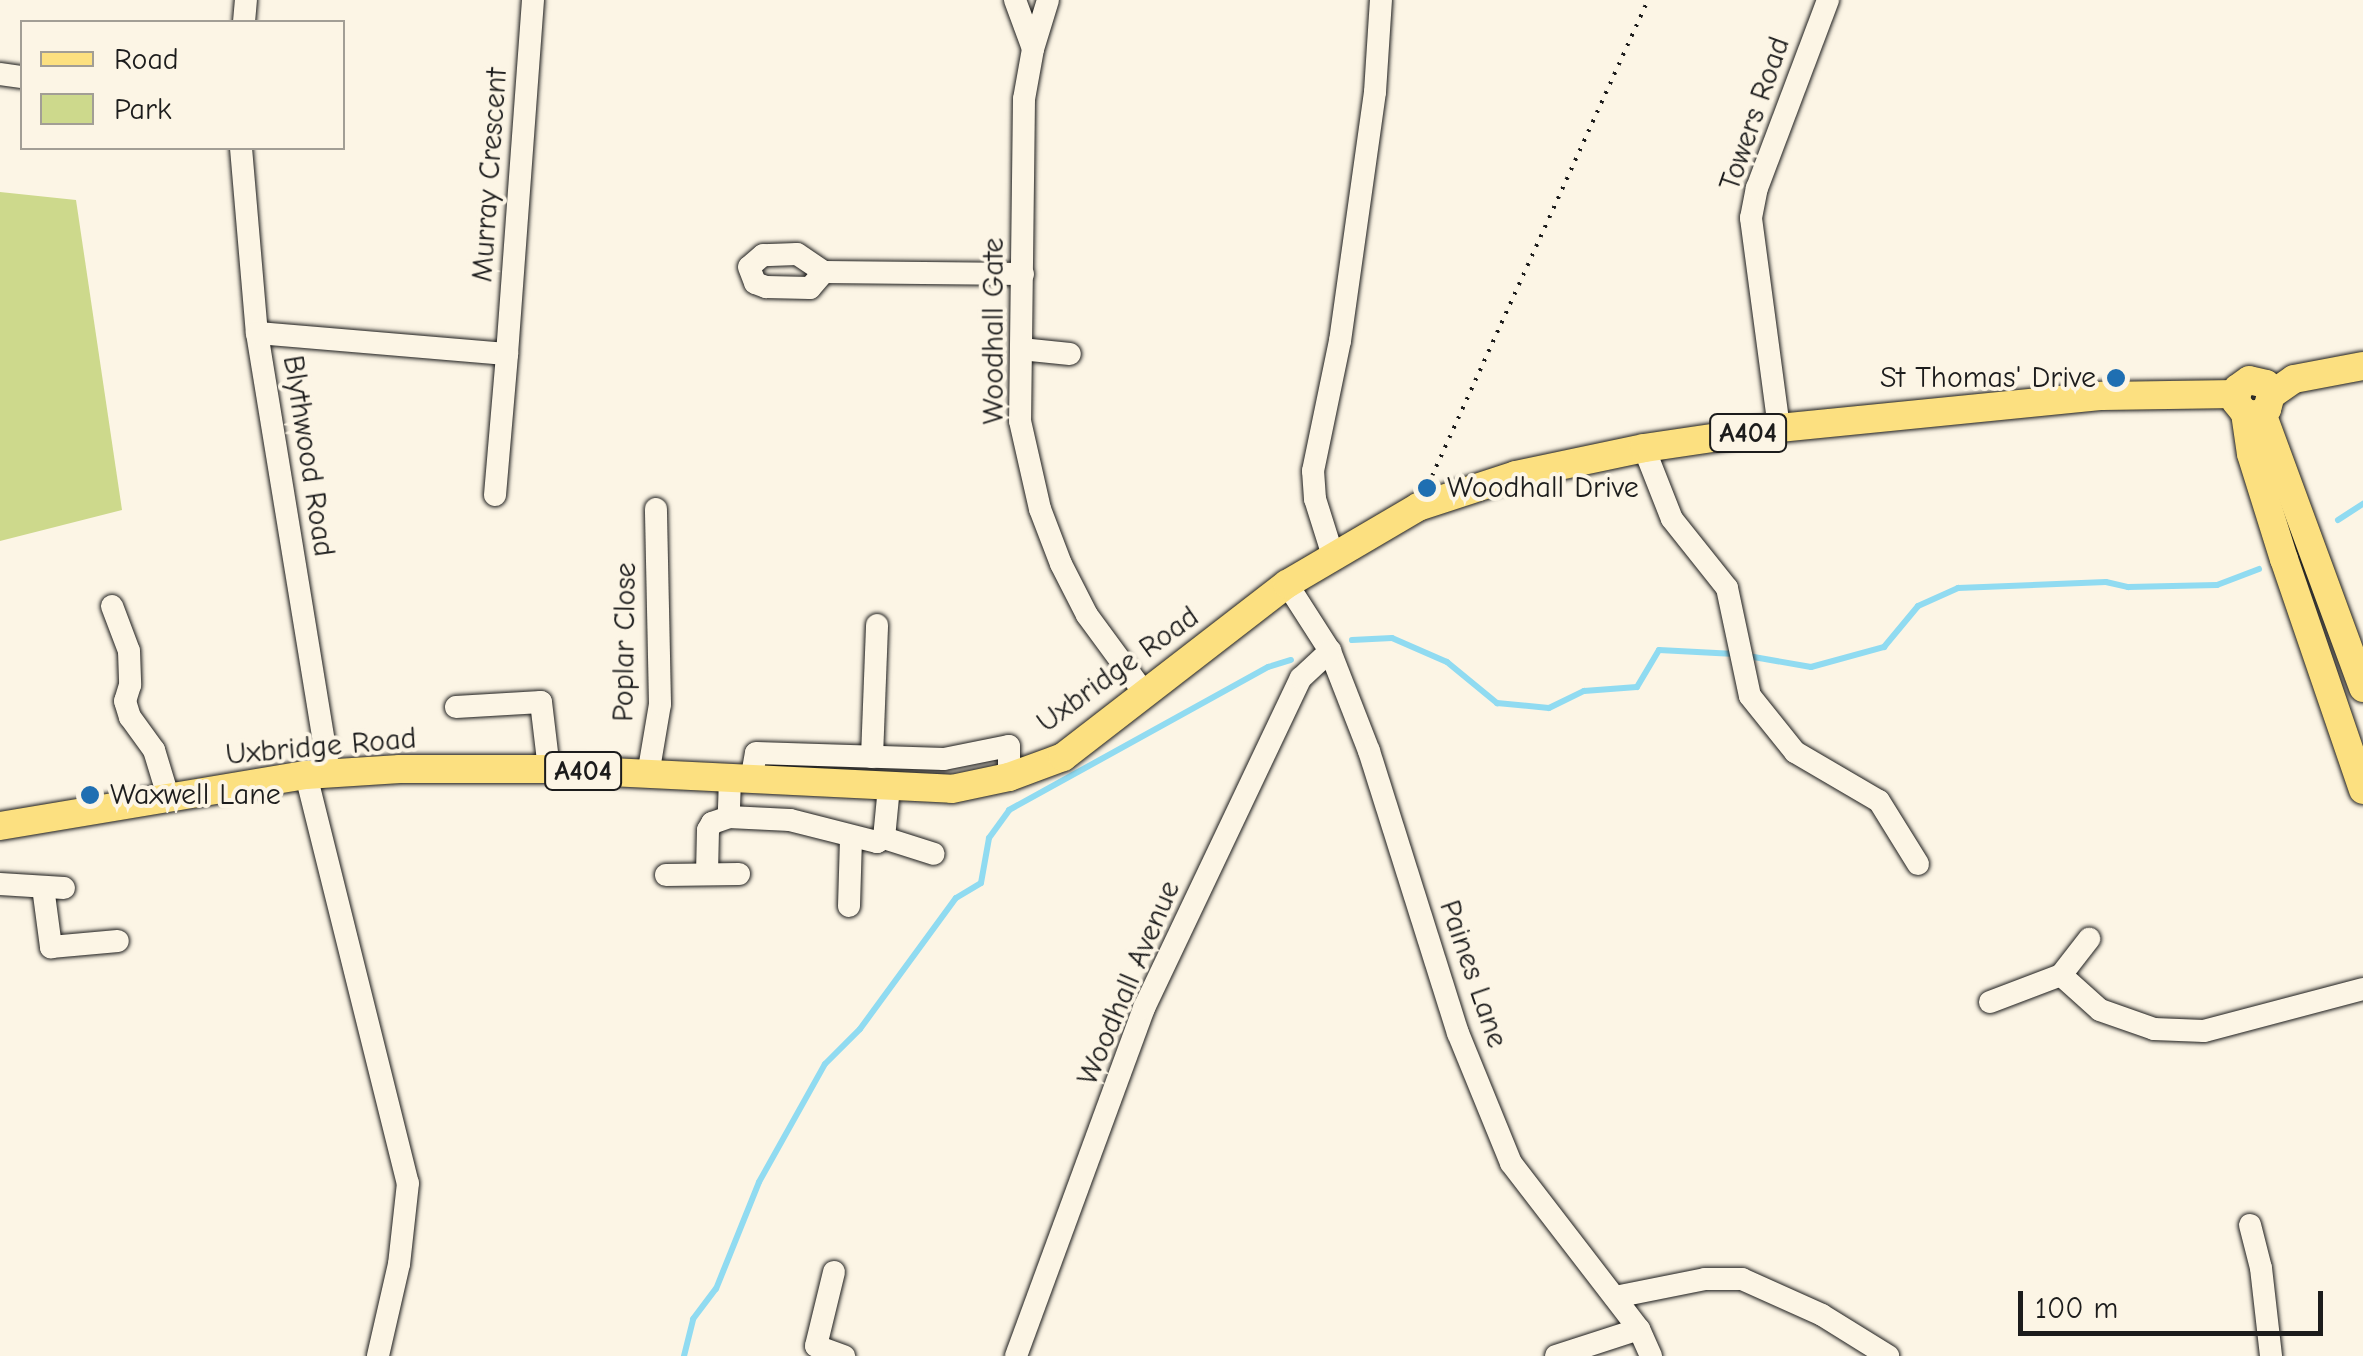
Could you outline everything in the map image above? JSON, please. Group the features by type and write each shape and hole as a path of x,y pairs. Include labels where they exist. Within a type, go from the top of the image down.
{"main road":[{"name":"Uxbridge Road","path":"0,826 318,774 549,769 952,789 1009,776 1064,756 1288,584 1332,556 1418,507 1516,475 1644,448 1779,428 2102,396 2254,404 2294,380 2363,366"},
{"path":"2254,404 2306,528 2363,688"},
{"path":"2254,404 2251,454 2363,790"}],"street":[{"name":"Murray Crescent","path":"495,495 533,0"},
{"path":"1015,0 1032,49"},
{"name":"Woodhall Gate","path":"1048,0 1032,49 1024,99 1020,420 1040,509 1087,615 1145,694"},
{"path":"1332,556 1315,499 1313,471 1340,341 1374,92 1380,0"},
{"name":"Towers Road","path":"1779,428 1751,218 1757,188 1828,0"},
{"name":"Blythwood Road","path":"240,150 258,334 318,774"},
{"path":"824,272 1023,274"},
{"path":"258,334 507,354"},
{"path":"1021,349 1070,354"},
{"path":"1644,448 1672,519 1727,588 1750,696 1796,752 1879,800 1918,864"},
{"name":"Poplar Close","path":"648,775 660,704 656,509"},
{"path":"2277,538 2306,528"},
{"name":"Paines Lane","path":"1288,584 1330,651 1370,754 1458,1034 1512,1163 1615,1297 1651,1356"},
{"path":"112,606 129,651 130,684 125,701 130,717 154,750 168,796"},
{"path":"872,756 877,624"},
{"name":"Woodhall Avenue","path":"1016,1356 1144,1008 1301,678 1330,651"},
{"path":"456,706 541,702 549,769"},
{"path":"729,817 741,780 756,753 944,759 1009,746 1009,776"},
{"path":"318,774 408,1183 400,1264 378,1356"},
{"path":"884,838 889,787"},
{"path":"707,874 708,830 712,823 729,817 790,820 851,838 877,842 884,838 934,854"},
{"path":"849,906 851,838"},
{"path":"666,875 739,874"},
{"path":"0,884 54,888 51,947 118,941"},
{"path":"1990,1002 2061,975 2089,939"},
{"path":"2061,975 2100,1010 2154,1029 2204,1031 2363,989"},
{"path":"2250,1225 2262,1268 2272,1356"},
{"path":"834,1272 809,1351 844,1356"},
{"path":"1615,1297 1706,1279 1742,1279 1822,1315 1888,1356"},
{"path":"1556,1356 1638,1329"}],"path":[{"path":"1418,507 1648,0"}],"green space":[{"path":"0,192 76,200 122,510 0,541"}],"waterway":[{"path":"2338,520 2363,504"},
{"path":"1748,656 1811,667 1884,647 1918,606 1958,588 2106,582 2128,587 2217,585 2259,569"},
{"path":"1352,640 1392,638 1447,662 1497,703 1549,708 1584,691 1637,687 1659,650 1735,654"},
{"path":"684,1356 693,1319 716,1289 759,1182 825,1064 860,1029 956,898 981,883 989,838 1009,810 1268,667 1291,660"}],"place":[{"name":"St Thomas' Drive","path":"2116,378"},
{"name":"Woodhall Drive","path":"1427,488"},
{"name":"Waxwell Lane","path":"90,795"}]}
